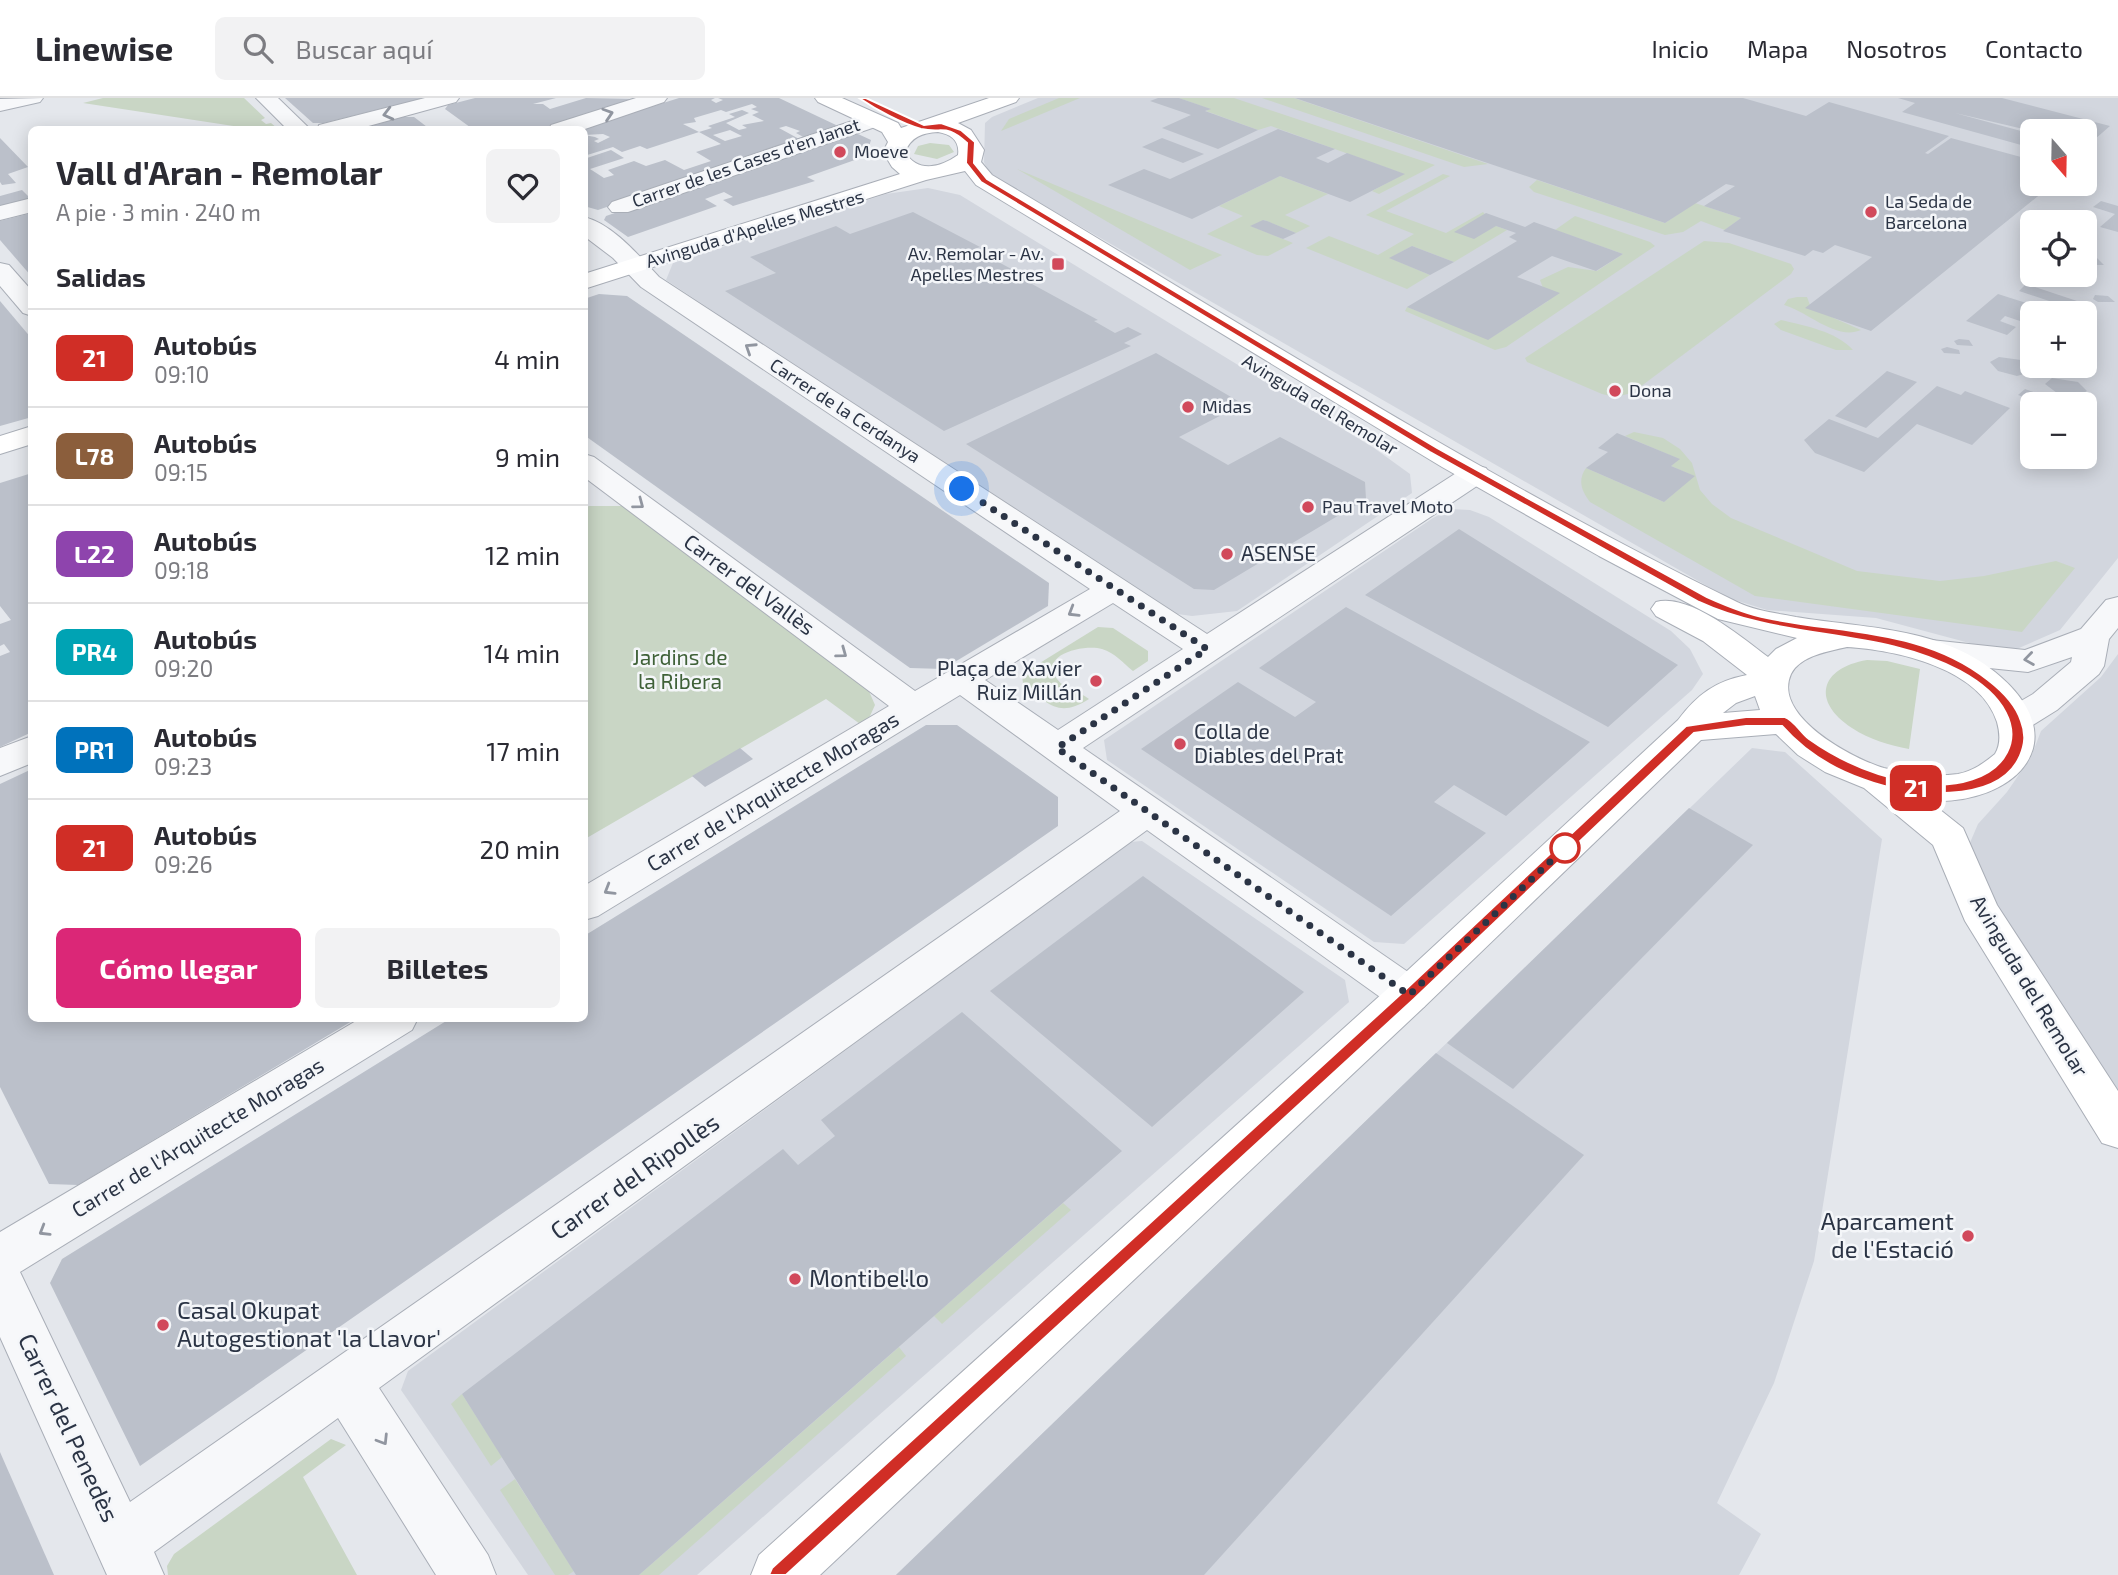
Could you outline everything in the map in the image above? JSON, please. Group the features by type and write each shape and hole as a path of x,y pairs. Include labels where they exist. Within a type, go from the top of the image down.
{"street":[{"path":"0,106 33,98"},
{"path":"266,98 297,126"},
{"path":"342,126 449,98"},
{"path":"571,126 657,98"},
{"name":"Avinguda del Remolar","path":"825,98 890,128 897,150 908,169 930,173 961,187 1464,480 1730,612 1766,622 1847,636"},
{"path":"863,98 921,123 950,127 970,143"},
{"path":"897,150 921,123 972,112 1009,98"},
{"path":"418,106 439,122"},
{"path":"930,173 965,161 970,143 964,122 972,112"},
{"name":"Carrer de les Cases d'en Janet","path":"620,207 873,120"},
{"name":"Avinguda del Remolar","path":"970,143 970,163 984,180 1682,617 1715,634 1770,680"},
{"name":"Avinguda d'Apel·les Mestres","path":"588,280 628,260 893,169 897,150"},
{"name":"Avinguda d'Apel·les Mestres","path":"588,265 628,260 894,186 930,173"},
{"name":"Avinguda del Remolar","path":"894,186 922,184 961,187"},
{"path":"0,213 28,206"},
{"name":"Carrer de la Cerdanya","path":"588,227 650,282 1113,589"},
{"path":"0,270 28,304"},
{"path":"0,445 28,436"},
{"path":"0,463 28,454"},
{"name":"Carrer del Vallès","path":"592,476 914,707"},
{"path":"1057,748 1464,480"},
{"path":"1207,649 1113,589 961,679 1409,995"},
{"path":"2015,720 2045,702 2087,666 2093,637 2118,607"},
{"name":"Avinguda del Remolar","path":"1682,617 1705,651 1720,694"},
{"path":"1949,838 1968,804 1988,780 2010,764 2019,743 2015,720 1997,693 1968,670 1931,651 1902,642 1847,636 1815,641 1790,652 1770,680 1772,701 1785,722 1811,747 1839,764 1871,778 1913,788 1954,789 1988,780"},
{"path":"1931,651 2028,661 2093,637"},
{"name":"Carrer de l'Arquitecte Moragas","path":"588,903 961,679"},
{"path":"779,1575 1409,995 1691,729 1720,694 1770,680"},
{"path":"1691,729 1746,722 1785,722"},
{"path":"0,763 28,750"},
{"name":"Avinguda del Remolar","path":"1871,778 1930,820 1949,838 1979,910 2118,1129"},
{"name":"Carrer del Ripollès","path":"128,1558 346,1383 1147,811"},
{"name":"Carrer de l'Arquitecte Moragas","path":"0,1258 390,1022"},
{"name":"Carrer del Penedès","path":"0,1282 128,1558"},
{"path":"346,1383 468,1575"}],"shaded area":[{"path":"1038,98 2118,98 2118,558 2060,630 2019,648 1988,648 1876,618 1767,610 1728,598 1001,181 988,171 984,162 985,123 992,117"},
{"path":"928,188 960,195 1374,448 1410,474 1412,493 1237,611 1192,616 1170,613 666,280 673,263 886,194"},
{"path":"1451,509 1470,510 1489,517 1671,631 1690,649 1703,674 1692,690 1404,944 1374,942 1107,760 1104,740 1433,518"},
{"path":"2118,654 2118,1094 1999,910 1969,845 1978,824 2007,792 2031,757 2041,731 2101,677"},
{"path":"1752,748 1785,752 1882,839 1814,1261 1774,1383 1717,1503 1761,1534 1739,1575 896,1575"},
{"path":"1142,841 1345,980 1349,1002 697,1575 528,1575 401,1390 408,1371 1130,842"}],"green space":[{"path":"103,98 244,98 265,118 261,120 274,126 233,126 83,103"},
{"path":"1059,98 1080,98 1001,131 1009,119"},
{"path":"1179,98 1234,98 1435,165 1379,194 1372,191 1404,174 1271,126 1258,130"},
{"path":"1262,98 1294,98 1488,164 1464,167"},
{"path":"930,143 949,145 954,152 937,159 914,154 918,146"},
{"path":"1017,169 1222,255 1190,270"},
{"path":"1443,174 1450,176 1386,211 1446,233 1483,212 1496,226 1507,230 1454,262 1412,246 1390,258 1430,275 1407,289 1306,248 1329,236 1378,255 1414,234 1366,215"},
{"path":"1280,176 1328,194 1285,215 1310,226 1296,233 1264,220 1251,226 1293,243 1268,256 1257,255 1207,234 1243,216 1219,206"},
{"path":"1537,180 1665,223 1695,203 1741,218 1725,230 1701,221 1683,232 1665,235 1534,192 1529,187"},
{"path":"1575,216 1655,246 1506,347 1495,350 1405,311 1407,307 1489,339 1548,301 1540,280 1568,267 1597,271 1623,254 1555,230"},
{"path":"1704,241 1729,243 1791,264 1794,269 1791,274 1632,393 1615,397 1602,394 1527,362 1525,358"},
{"path":"1807,297 1811,308 1861,330 1842,332 1832,329 1784,305 1788,299"},
{"path":"1781,320 1829,334 1853,350 1836,350 1781,330 1774,324"},
{"path":"1634,432 1663,438 1680,449 1692,463 1700,490 1712,504 1731,518 1857,571 1940,581 1984,576 2056,561 2075,568 2022,632 1755,596 1590,502 1582,486 1586,468 1664,502 1694,476 1671,466 1679,459 1625,436"},
{"name":"Jardins de la Ribera","path":"588,506 622,506 868,689 875,705 870,716 860,724 826,699 588,837"},
{"path":"1098,627 1113,628 1148,651 1148,661 1133,671 1119,658 1102,649 1085,648 1058,657 1053,670 1057,679 1064,686 1089,699 1069,708 1054,706 1023,684 1022,674"},
{"path":"1867,660 1887,661 1920,669 1909,749 1859,732 1839,718 1830,707 1826,687 1831,678 1851,664"},
{"path":"1063,1203 1071,1210 942,1324 934,1316"},
{"path":"899,1347 906,1356 659,1575 639,1575"},
{"path":"462,1394 502,1457 491,1466 451,1404"},
{"path":"331,1439 346,1445 303,1477 357,1575 168,1575 167,1566 174,1554"},
{"path":"515,1479 574,1571 568,1575 555,1575 500,1490"}],"building":[{"path":"285,98 420,99 324,123 313,123"},
{"path":"475,98 556,98 533,104 543,104 550,109 586,98 636,99 552,126 468,126 445,109 448,105"},
{"path":"679,98 715,98 711,100 716,103 723,100 718,98 779,98 836,125 834,129 807,139 796,133 800,131 786,126 779,128 801,140 598,210 588,207 588,158 611,150 624,158 590,169 604,178 614,175 608,170 634,161 646,166 665,160 684,170 711,161 696,152 721,144 699,132 647,149 640,146 622,152 613,147 588,155 588,136 599,139 594,141 598,143 610,137 603,134 588,135 588,127","holes":["752,104 757,107 751,109 759,112 752,115 764,121 742,125 747,128 739,130 726,123 749,113 742,110 729,114 735,117 699,132 683,124 696,122 694,118 721,110 726,112","730,130 742,136 725,141 713,135"]},
{"path":"1158,98 1179,98 1211,109 1205,111 1258,130 1218,149 1162,128 1191,115 1150,101"},
{"name":"La Seda de Barcelona","path":"1295,98 1743,98 1806,116 1829,102 1949,136 1925,153 1928,154 1951,138 2020,157 2020,196 2038,196 1871,331 1805,308 1872,257 1835,245 1823,253 1813,250 1805,256 1723,231 1741,218 1704,206 1735,186 1726,184 1665,223"},
{"path":"1898,98 2002,98 2083,119 2020,119 2020,128 1955,113 2020,131 2020,145 1902,112 1915,103"},
{"path":"403,117 414,117 426,126 371,126"},
{"path":"2097,123 2110,126 2097,137"},
{"path":"1278,129 1335,149 1316,158 1328,163 1347,153 1405,174 1350,202 1280,176 1192,219 1108,185 1144,169 1170,179"},
{"path":"845,134 858,134 871,140 866,156 807,177 815,181 733,206 723,200 733,197 724,192 705,199 717,206 628,237 604,220 606,216"},
{"path":"0,138 28,167 8,174 16,183 2,185 0,182"},
{"path":"1162,138 1204,154 1183,163 1142,147"},
{"path":"22,190 28,199 0,206 0,196"},
{"path":"2101,201 2118,206 2118,232 2100,227 2115,214 2093,207"},
{"path":"913,212 980,247 974,249 1036,282 1032,284 1098,320 1094,321 1115,333 1128,327 1142,334 1124,343 1131,346 944,431 725,291 776,273 750,257 836,226 850,234"},
{"path":"1486,213 1525,227 1534,222 1623,254 1596,271 1552,256 1517,277 1560,293 1488,340 1407,307 1517,241 1509,237 1516,233 1496,226 1474,239 1454,232"},
{"path":"28,214 28,272 0,240 0,221"},
{"path":"1263,220 1296,233 1283,239 1250,226"},
{"path":"1412,246 1454,262 1430,275 1389,258"},
{"path":"2023,287 2035,287 2077,301 2049,301 2019,291"},
{"path":"599,294 627,296 1049,583 1048,606 943,669 910,668 588,438 588,298"},
{"path":"1998,294 2020,301 2020,321 2005,316 2000,321 2016,327 2007,335 1966,321"},
{"path":"2095,295 2108,296 2115,302 2098,302 2093,299"},
{"path":"0,301 28,334 28,418 0,426"},
{"path":"1969,340 1973,346 1957,345 1954,341"},
{"path":"1947,347 1959,350 1960,354 1944,353 1941,349"},
{"path":"1156,353 1243,404 1179,437 1228,465 1280,437 1365,482 1366,499 1214,590 1194,589 966,444"},
{"path":"1999,357 2020,360 2020,375 1998,371 1990,362"},
{"path":"1887,371 1917,382 1866,428 1835,416"},
{"path":"2052,378 2078,382 2087,391 2056,392 2045,384"},
{"path":"1937,386 1961,395 1965,391 2010,408 1972,445 1917,424 1864,472 1815,453 1804,440 1829,419 1878,438"},
{"path":"1617,433 1680,459 1671,466 1695,476 1664,502 1586,468 1608,452 1598,448"},
{"path":"28,474 28,734 0,747 0,656 10,652 4,644 0,646 0,624 11,620 0,606 0,483"},
{"path":"1459,529 1678,665 1608,727 1365,595"},
{"path":"1346,607 1590,742 1506,816 1454,785 1434,802 1486,833 1391,916 1141,749 1238,682 1295,717 1316,702 1259,668"},
{"path":"926,725 957,725 1058,797 1058,826 140,1466 50,1283 62,1259 445,1022 588,1022 588,934"},
{"path":"740,748 753,759 705,787 692,776"},
{"path":"28,771 28,1022 350,1022 78,1185 49,1184 0,1087 0,784"},
{"path":"1689,808 1753,845 1513,1089 1447,1043"},
{"path":"1143,876 1304,992 1152,1127 990,991"},
{"name":"Montibel·lo","path":"962,1012 1122,1151 639,1575 576,1575 462,1394 783,1149 798,1165 835,1136 821,1120"},
{"path":"1436,1053 1584,1155 1204,1575 896,1575"},
{"path":"0,1452 54,1575 0,1575"}],"bus line":[{"name":"21","path":"779,1575 1409,995 1691,729 1714,724 1785,722 1801,740 1839,764 1871,778 1913,788 1954,789 1988,780 2010,764 2019,743 2015,720 1997,693 1968,670 1931,651 1902,642 1766,622 1730,612 1703,599 1433,450 1031,210 973,170 970,163 973,150 971,142 959,131 941,125 923,127 863,98"}],"place":[{"name":"Moeve","path":"840,152"},
{"name":"La Seda de Barcelona","path":"1871,212"},
{"name":"Av. Remolar - Av. Apel·les Mestres","path":"1058,264"},
{"name":"Dona","path":"1615,391"},
{"name":"Midas","path":"1188,407"},
{"name":"Pau Travel Moto","path":"1308,507"},
{"name":"ASENSE","path":"1227,554"},
{"name":"Plaça de Xavier Ruiz Millán","path":"1096,681"},
{"name":"Colla de Diables del Prat","path":"1180,744"},
{"name":"Aparcament de l'Estació","path":"1968,1236"},
{"name":"Montibel·lo","path":"795,1279"},
{"name":"Casal Okupat Autogestionat 'la Llavor'","path":"163,1325"}],"route":[{"path":"962,489 1207,649 1057,748 1409,995 1572,841 1565,848"}]}
